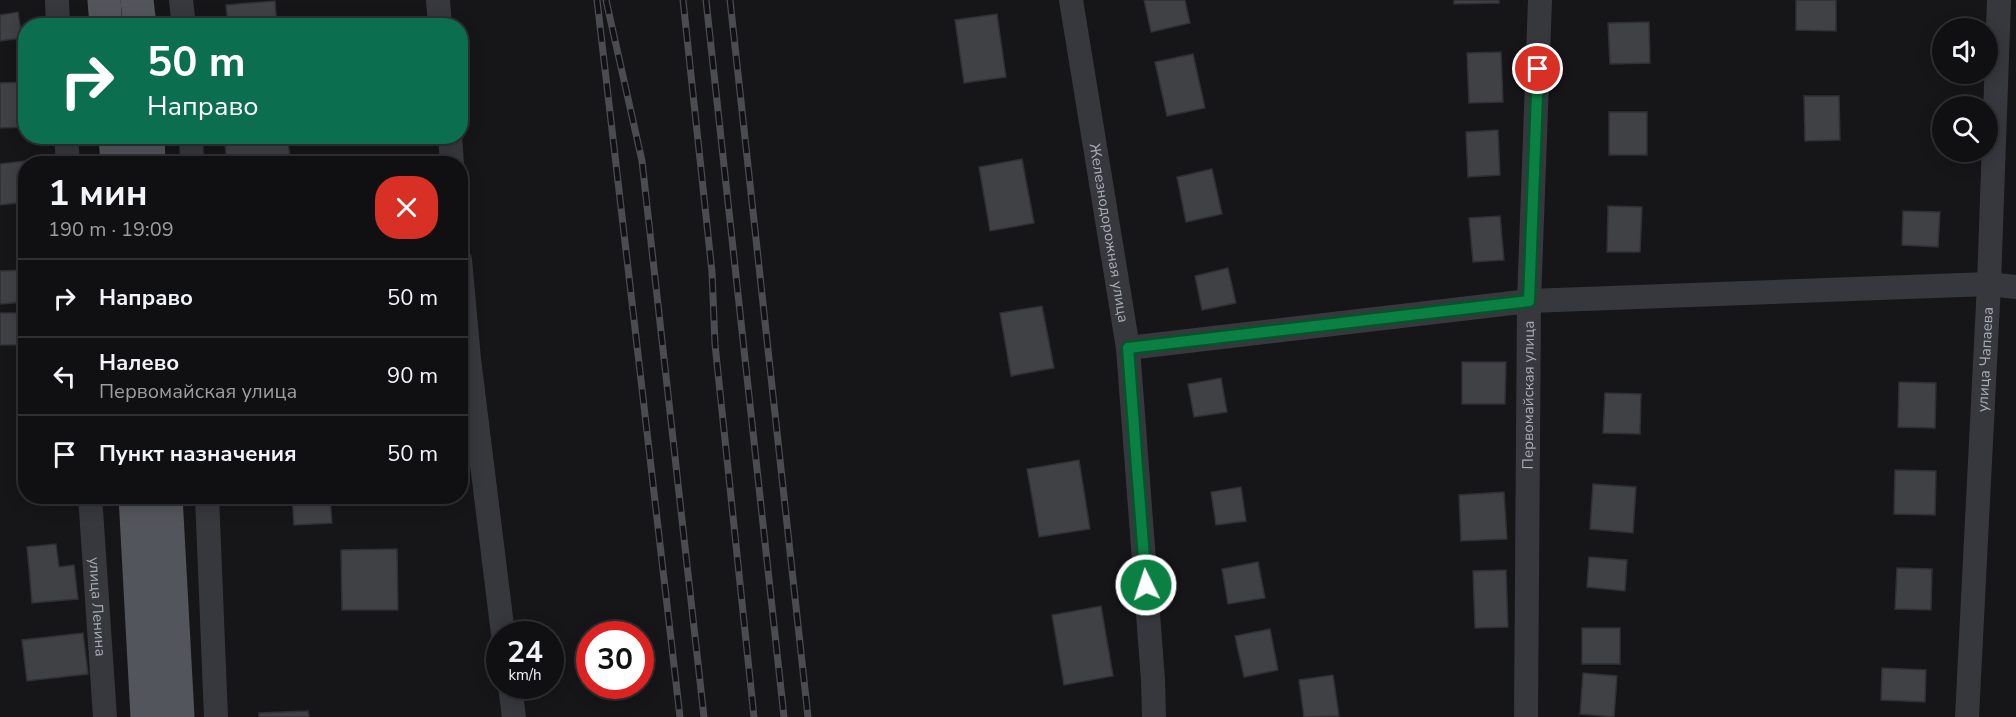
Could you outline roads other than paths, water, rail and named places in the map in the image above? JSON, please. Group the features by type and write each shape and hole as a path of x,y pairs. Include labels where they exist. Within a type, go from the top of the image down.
{"main road":[{"path":"104,0 105,18"},
{"path":"137,0 139,18"},
{"path":"135,504 147,717"},
{"path":"166,504 178,717"}],"street":[{"path":"57,0 58,18"},
{"path":"181,0 183,18"},
{"path":"438,0 439,18"},
{"name":"Железнодорожная улица","path":"1071,0 1128,348 1154,717"},
{"name":"Первомайская улица","path":"1526,717 1529,301 1540,0"},
{"name":"улица Чапаева","path":"1967,717 1989,284 1999,0"},
{"path":"1128,348 1529,301 1989,284 2016,287"},
{"path":"1430,324 1490,315 1529,301"},
{"path":"468,348 501,621"},
{"name":"улица Ленина","path":"91,504 105,717"},
{"path":"207,504 216,717"},
{"path":"512,699 514,717"}],"railway":[{"path":"597,0 680,717"},
{"path":"606,0 642,161 704,717"},
{"path":"683,0 712,272 715,344 754,717"},
{"path":"706,0 784,717"},
{"path":"730,0 808,717"}]}
